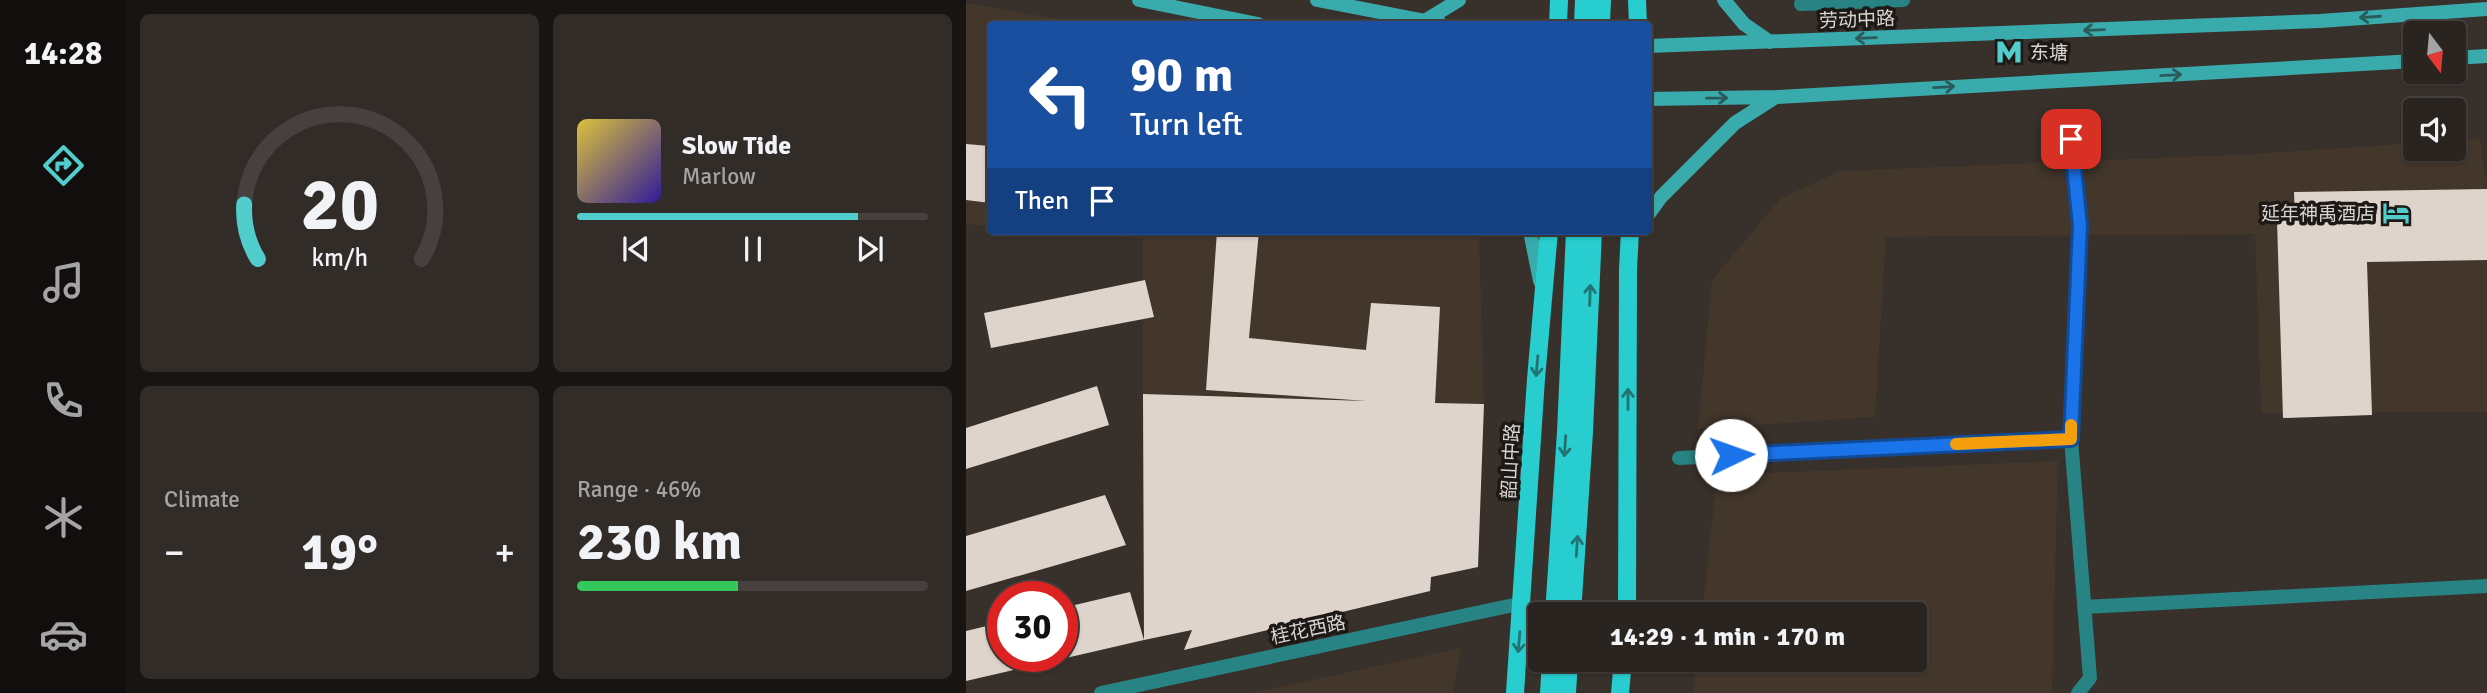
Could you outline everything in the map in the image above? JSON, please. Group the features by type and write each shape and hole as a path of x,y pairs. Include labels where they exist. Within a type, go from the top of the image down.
{"main road":[{"path":"1139,0 1243,21"},
{"path":"1318,0 1418,21"},
{"path":"1425,21 1459,0"},
{"path":"1558,21 1559,0"},
{"path":"1583,21 1584,0"},
{"path":"1601,21 1602,0"},
{"path":"1637,0 1638,21"},
{"path":"1724,0 1744,24 1770,42"},
{"name":"劳动中路","path":"1652,46 2320,21 2487,9"},
{"path":"2466,57 2487,56"},
{"path":"1652,99 1776,97 2403,62"},
{"path":"1652,209 1661,197 1735,123 1776,97"},
{"path":"1531,235 1544,298"},
{"name":"韶山中路","path":"1515,693 1549,235"},
{"path":"1555,602 1575,235"},
{"path":"1573,602 1593,235"},
{"path":"1627,602 1630,235"},
{"path":"1628,269 1639,235"},
{"path":"1549,693 1550,672"},
{"path":"1567,693 1568,672"},
{"path":"1620,693 1622,672"}],"street":[{"path":"1801,4 1903,0"},
{"path":"2071,139 2080,225 2071,439 2090,678 2096,693"},
{"path":"1679,458 2071,439"},
{"path":"2084,607 2487,586"},
{"name":"桂花西路","path":"1101,693 1522,603"},
{"path":"2078,693 2090,678"}],"shaded area":[{"path":"966,3 1070,21 987,21 987,226 966,224"},
{"path":"2480,139 2487,187 2487,412 2261,413 2255,234 1886,237 1875,417 1698,429 1712,280 1780,199 1840,171 2253,154 2403,144 2403,161 2466,161 2466,140"},
{"path":"1097,235 1479,235 1484,404 1143,394 1143,239"},
{"path":"2058,461 2052,693 1693,693 1696,672 1927,672 1927,602 1703,602 1717,475"},
{"path":"1461,648 1453,693 1251,693"}],"building":[{"path":"966,144 987,146 987,203 966,200"},
{"path":"2487,189 2487,260 2367,262 2372,415 2283,418 2277,220 2295,219 2294,192"},
{"path":"1217,235 1259,235 1249,338 1366,350 1371,303 1440,307 1435,403 1484,404 1478,567 1431,577 1430,591 1184,650 1192,630 1144,640 1143,394 1367,401 1206,390"},
{"path":"1145,280 1154,317 991,348 984,313"},
{"path":"1097,386 1109,425 966,469 966,428"},
{"path":"1105,495 1126,545 1001,581 987,581 987,585 966,591 966,536"},
{"path":"1130,592 1144,640 1078,655 1078,604"},
{"path":"987,626 987,672 1005,672 966,681 966,631"}],"slow traffic":[{"path":"1956,444 2071,439 2071,425"}],"place":[{"name":"东塘","path":"2009,52"},
{"name":"延年神禹酒店","path":"2396,213"}],"route":[{"path":"1731,455 2071,439 2080,225 2071,139"}]}
